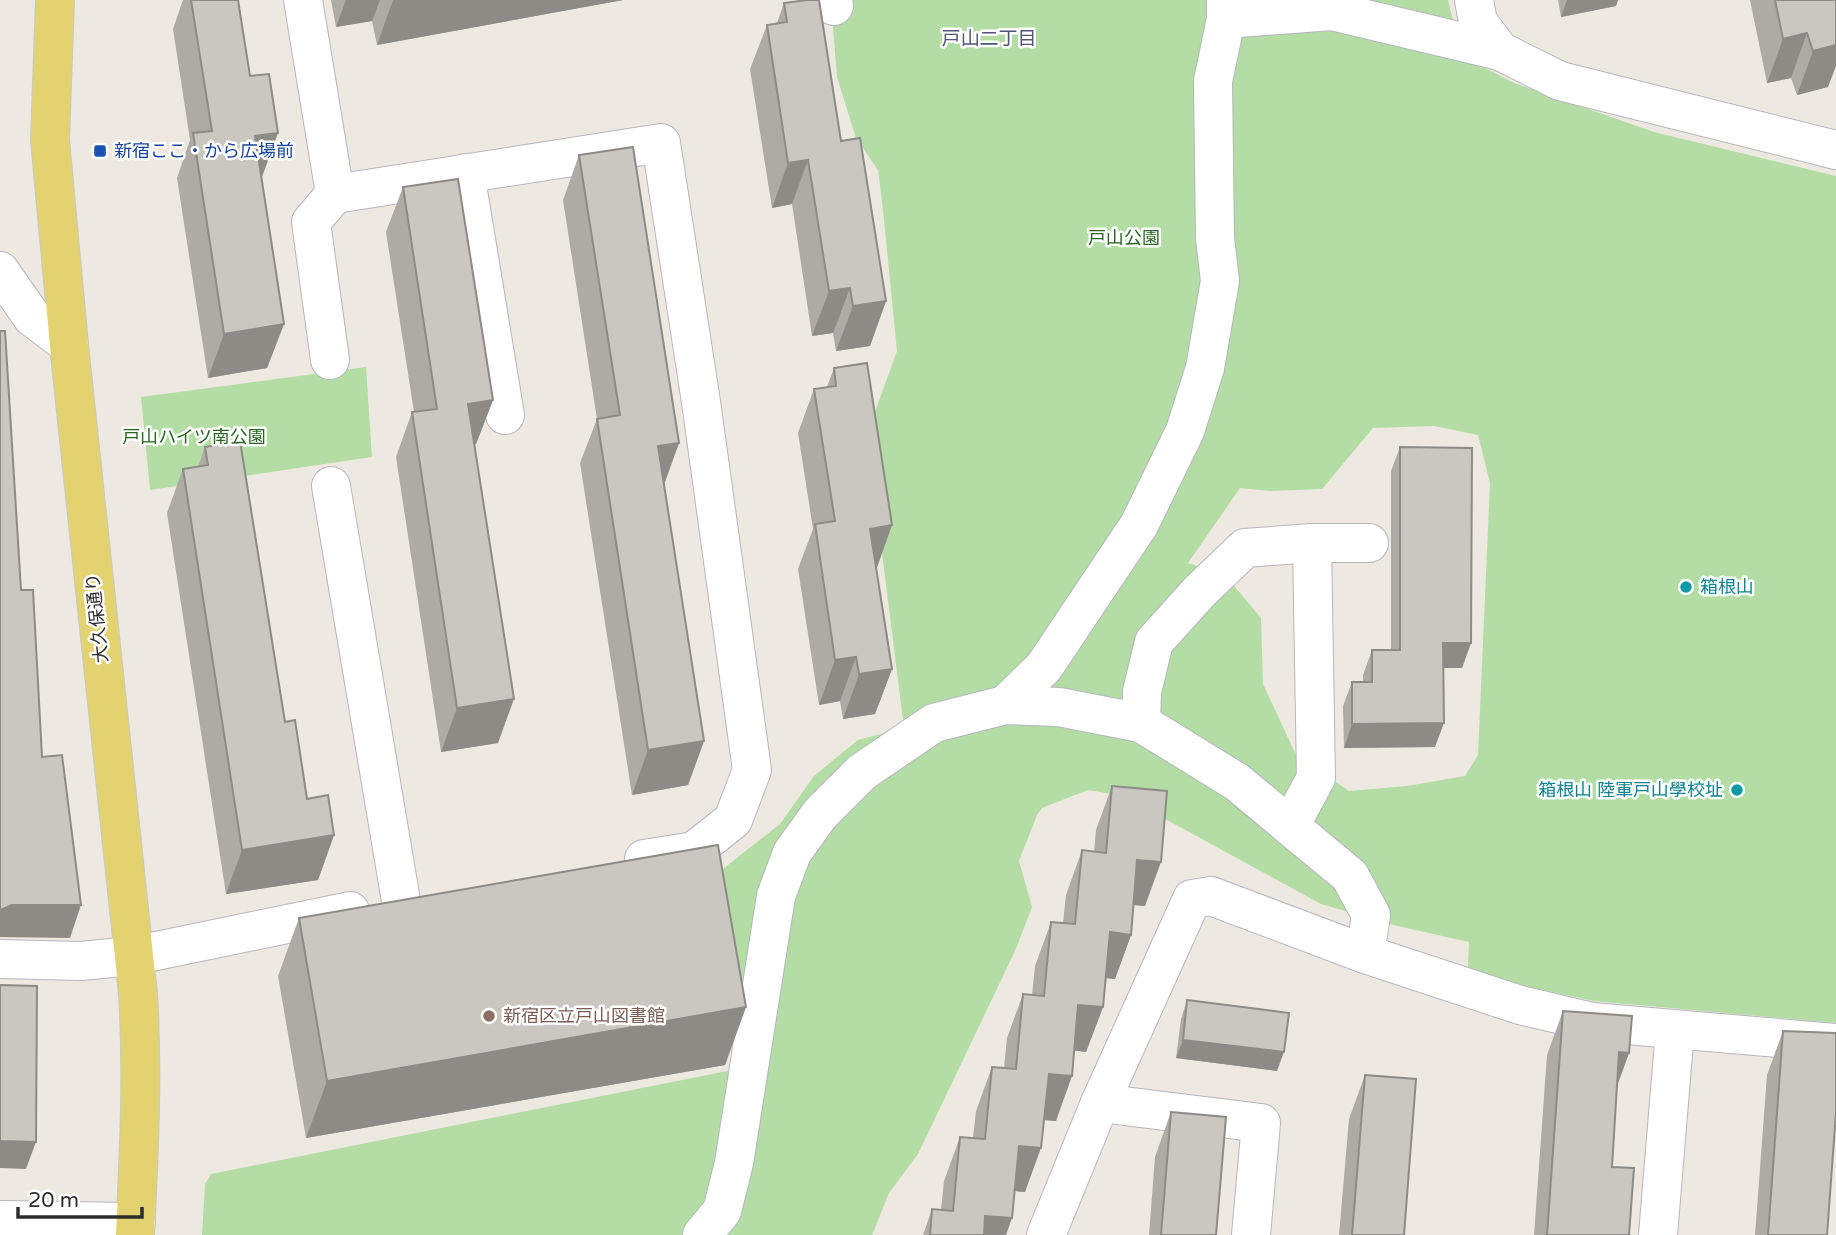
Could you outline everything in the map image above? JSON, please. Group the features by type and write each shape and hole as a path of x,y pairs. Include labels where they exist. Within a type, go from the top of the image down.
{"main road":[{"name":"大久保通り","path":"57,1 50,140 138,995 142,1063 136,1228"}],"street":[{"path":"303,0 335,194"},
{"path":"1474,0 1478,22 1500,51"},
{"path":"1004,705 1044,667 1090,601 1139,525 1185,431 1205,368 1220,281 1215,238 1213,81 1226,10 1332,11 1500,51 1560,81 1836,149"},
{"path":"330,360 310,222 335,194 661,143 701,402 752,770 733,820 694,851 614,864"},
{"path":"465,173 505,415"},
{"path":"0,271 32,317 69,345"},
{"path":"331,486 401,901"},
{"path":"1141,723 1142,692 1154,642 1199,591 1245,548 1312,543 1369,543"},
{"path":"1290,826 1316,778 1312,543"},
{"path":"702,1235 722,1211 734,1163 776,896 792,853 820,814 862,772 934,723 1004,705 1059,707 1141,723 1237,782 1350,876 1371,915 1365,954"},
{"path":"0,959 81,961 132,956 441,894"},
{"path":"1046,1235 1100,1103 1192,900 1211,896 1365,954 1520,1005 1592,1022 1836,1043"},
{"path":"1657,1235 1675,1030"},
{"path":"1100,1103 1261,1123 1251,1235"},
{"path":"0,1220 136,1228"}],"green space":[{"name":"戸山公園","path":"1448,0 1455,29 1479,65 1514,83 1654,132 1836,176 1836,1023 1594,1001 1525,986 1468,969 1469,942 1393,925 1321,904 1123,796 1088,790 1042,808 1037,815 1019,861 1032,907 1015,951 918,1154 889,1193 872,1235 202,1235 205,1184 211,1174 737,1069 714,876 780,824 814,776 858,740 904,728 867,434 897,351 883,210 878,170 856,138 837,77 831,2","holes":["1434,426 1478,435 1490,483 1478,755 1465,776 1407,786 1349,791 1296,755 1263,684 1261,618 1225,575 1188,563 1240,488 1270,491 1322,489 1373,428"]},
{"name":"戸山ハイツ南公園","path":"366,367 372,457 150,490 141,397"}],"building":[{"path":"191,0 238,0 250,76 269,74 278,133 255,136 284,324 224,334 193,133 212,131"},
{"path":"819,0 841,141 860,138 886,301 853,306 850,288 829,291 808,160 788,163 767,25 787,22 784,3"},
{"path":"1775,0 1836,0 1836,45 1813,51 1807,33 1783,39"},
{"path":"633,147 679,443 658,446 704,741 648,750 597,419 620,415 579,155"},
{"path":"458,179 493,400 468,404 514,699 457,708 412,412 437,409 403,187"},
{"path":"0,331 5,331 21,590 33,590 42,757 62,755 81,905 12,905 0,910"},
{"path":"867,363 892,525 870,529 892,669 859,674 856,657 835,660 815,524 835,521 814,389 836,386 834,368"},
{"path":"240,441 285,722 295,720 307,799 328,795 334,835 242,850 183,469 208,465 205,447"},
{"path":"1400,447 1472,448 1471,643 1443,643 1444,723 1352,724 1352,682 1372,682 1372,650 1400,650"},
{"path":"1112,786 1167,791 1161,862 1137,860 1131,935 1110,932 1103,1007 1078,1005 1072,1076 1049,1074 1041,1148 1019,1146 1012,1218 985,1216 984,1235 930,1235 932,1209 953,1211 960,1137 985,1139 992,1067 1016,1069 1023,994 1044,996 1051,922 1075,924 1082,850 1106,853"},
{"path":"718,845 746,1007 327,1081 299,918"},
{"path":"0,985 37,986 36,1142 0,1141"},
{"path":"1187,1000 1289,1013 1284,1052 1183,1040"},
{"path":"1563,1011 1632,1016 1629,1053 1619,1052 1612,1167 1634,1168 1629,1235 1547,1235"},
{"path":"1783,1031 1836,1033 1836,1113 1827,1235 1768,1235"},
{"path":"1365,1075 1416,1079 1404,1235 1352,1235"},
{"path":"1171,1112 1226,1117 1216,1235 1161,1235"}],"place":[{"name":"新宿ここ・から広場前","path":"100,151"},
{"name":"箱根山","path":"1686,587"},
{"name":"箱根山 陸軍戸山學校址","path":"1737,790"},
{"name":"新宿区立戸山図書館","path":"489,1016"}],"district":[{"name":"戸山二丁目","path":"989,38"}]}
